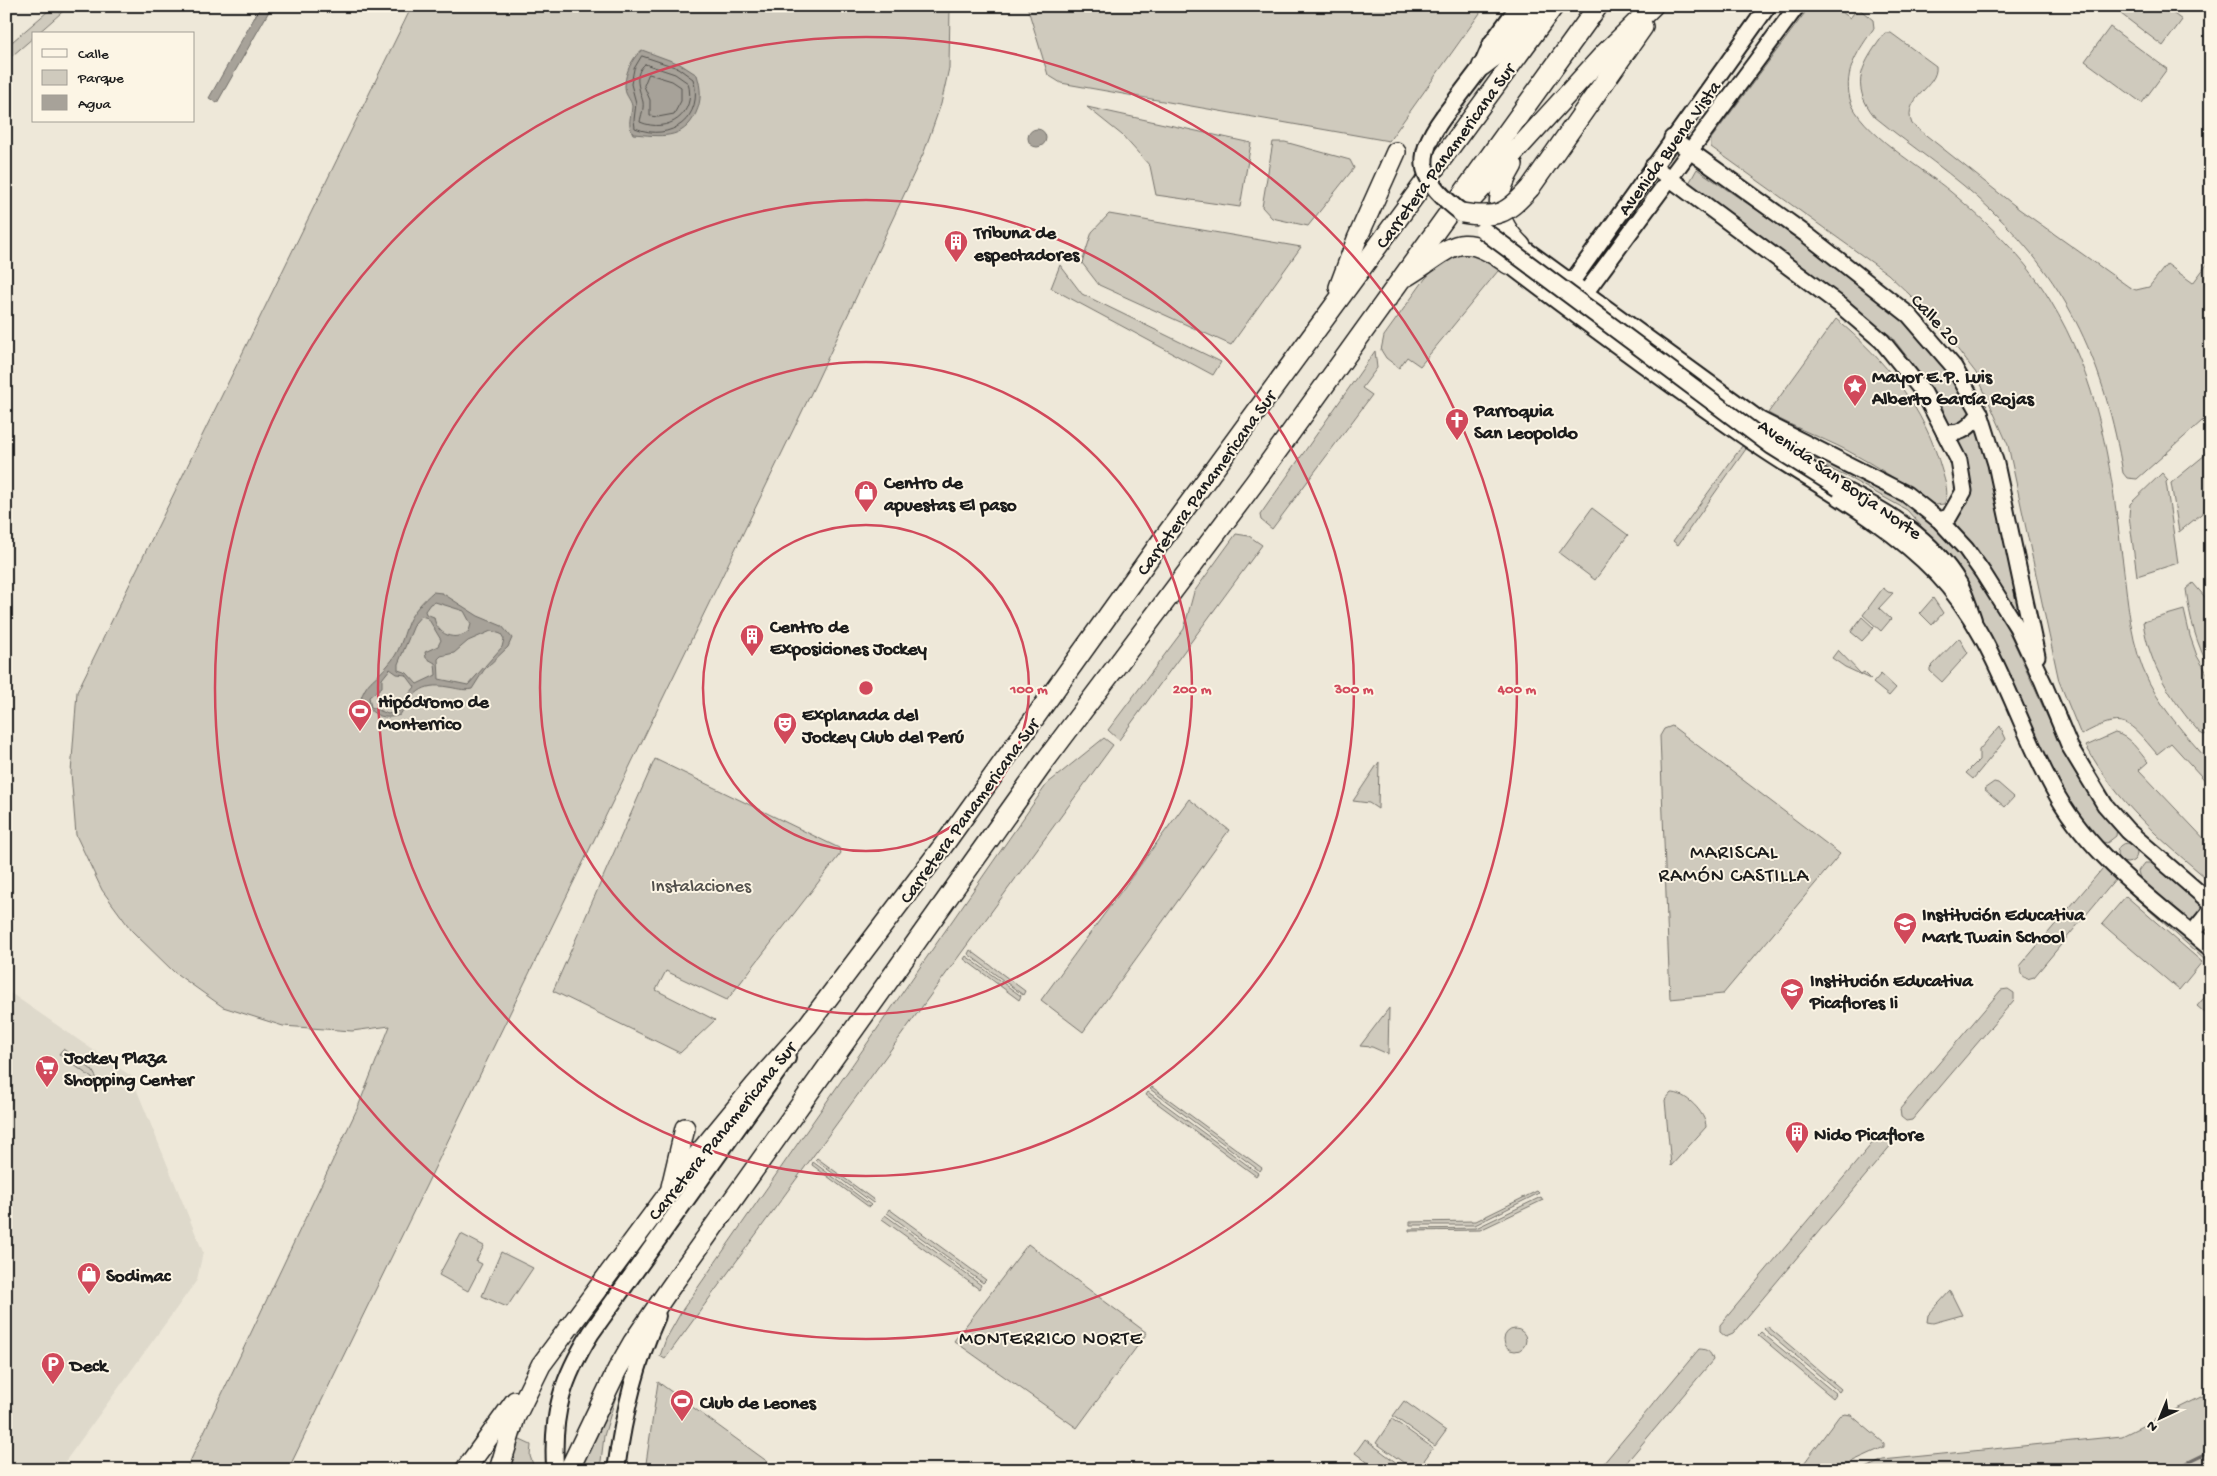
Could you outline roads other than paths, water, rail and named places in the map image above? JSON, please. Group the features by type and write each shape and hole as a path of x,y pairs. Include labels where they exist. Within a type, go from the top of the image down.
{"highway":[{"path":"1482,66 1494,57 1532,6"},
{"name":"Carretera Panamericana Sur","path":"498,1470 515,1418 541,1365 670,1190 719,1127 807,1026 949,838 1334,305 1554,6"},
{"name":"Carretera Panamericana Sur","path":"562,1468 633,1342 670,1288 1045,761 1255,482 1436,228 1598,6"},
{"path":"1436,228 1457,215 1533,134 1604,54 1651,8"},
{"path":"1462,214 1503,213 1518,201 1651,8"},
{"path":"1521,246 1503,224 1499,210 1499,193 1506,177 1533,134"},
{"path":"1334,305 1357,239 1396,152"},
{"path":"1400,280 1447,248 1469,244 1485,248 1508,264"},
{"path":"670,1190 675,1161 685,1128"},
{"path":"465,1470 541,1365"}],"main road":[{"path":"1519,6 1492,44 1482,66 1432,132 1424,152 1426,174 1434,189 1462,214 1764,440 1839,488 1886,513 1924,540 1937,552 1960,586 1973,620"},
{"name":"Avenida Buena Vista","path":"1558,302 1672,138 1768,6"},
{"name":"Avenida Buena Vista","path":"1571,311 1796,6"},
{"name":"Calle 20","path":"1672,138 1814,241 1909,315 1954,367 1980,413 2002,488 2043,682"},
{"path":"1653,166 1840,305 1882,341 1924,393 1959,461 1964,491 1949,517 1939,520"},
{"name":"Avenida San Borja Norte","path":"1521,246 1760,420 1906,494 1939,520 1966,548 1984,573 2016,627 2043,682 2070,747 2105,805 2147,849 2211,903"},
{"name":"Avenida San Borja Norte","path":"1508,264 1748,439 1898,538 1937,574 1973,620 2000,672 2018,716 2058,798 2081,830 2105,858 2211,949"},
{"path":"1944,432 1950,433 1965,430 1980,413"},
{"path":"2018,716 2023,744 2030,766 2042,788 2064,820 2100,863"},
{"path":"2192,932 2211,910"},
{"path":"562,1468 554,1439 556,1412 563,1385 576,1358 591,1333 746,1118 807,1026"},
{"path":"616,1470 628,1402 642,1354 670,1288"}],"water":[{"path":"261,6 272,6 217,103 209,98"},
{"path":"642,50 680,64 697,75 700,94 696,113 691,122 684,128 670,135 633,134 631,130 632,105 626,93 625,82 631,63"},
{"path":"1037,129 1043,132 1046,138 1043,144 1037,147 1031,144 1028,138 1031,132"},
{"path":"433,592 442,593 478,616 502,626 512,638 508,647 484,670 472,689 463,690 431,686 419,691 409,701 400,715 387,717 377,715 361,698 369,683 392,660 410,619 419,606","holes":["435,602 464,611 471,624 469,631 464,635 458,636 447,635 442,632 438,628 434,617 426,614 425,611 430,604","421,616 428,618 441,640 438,646 425,652 426,658 435,663 436,675 417,684 407,673 398,670 398,664 415,623","491,631 501,634 504,639 502,647 468,685 439,679 438,659 441,656 454,653 468,641","390,669 397,674 406,675 415,687 404,700 399,711 388,714 371,707 369,697 382,687 382,679"]}],"waterway":[{"path":"2172,1470 2211,1451"}],"place":[{"name":"Tribuna de espectadores","path":"956,263"},
{"name":"Mayor E.P. Luis Alberto García Rojas","path":"1855,407"},
{"name":"Parroquia San Leopoldo","path":"1457,441"},
{"name":"Centro de apuestas El paso","path":"866,513"},
{"name":"Centro de Exposiciones Jockey","path":"752,657"},
{"name":"Hipódromo de Monterrico","path":"360,732"},
{"name":"Explanada del Jockey Club del Perú","path":"785,745"},
{"name":"Institución Educativa Mark Twain School","path":"1905,945"},
{"name":"Institución Educativa Picaflores Ii","path":"1792,1011"},
{"name":"Jockey Plaza Shopping Center","path":"47,1088"},
{"name":"Nido Picaflore","path":"1797,1154"},
{"name":"Sodimac","path":"89,1295"},
{"name":"Deck","path":"53,1385"},
{"name":"Club de Leones","path":"682,1422"}],"district":[{"name":"MARISCAL RAMÓN CASTILLA","path":"1734,862"},
{"name":"MONTERRICO NORTE","path":"1051,1337"}],"park label":[{"name":"Instalaciones","path":"701,884"}]}
